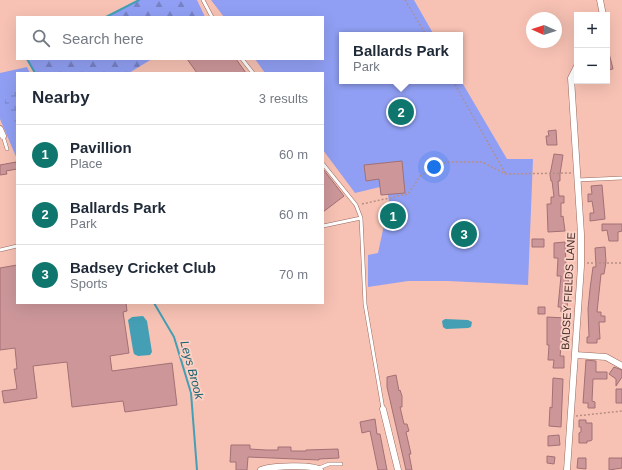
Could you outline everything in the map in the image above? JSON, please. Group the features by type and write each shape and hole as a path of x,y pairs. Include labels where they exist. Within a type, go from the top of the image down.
{"street":[{"path":"600,0 602,12"},
{"name":"BADSEY FIELDS LANE","path":"567,470 581,263 581,234 571,78 574,72"},
{"path":"0,129 3,136"},
{"path":"575,355 606,357 622,366"},
{"path":"383,409 398,470"},
{"path":"261,470 284,466 316,467 320,469"}],"lane":[{"path":"203,0 211,16"},
{"path":"243,60 251,72"},
{"path":"3,136 7,149"},
{"path":"324,165 356,205 361,218 366,304 383,409"},
{"path":"577,180 622,178"},
{"path":"324,226 361,218"},
{"path":"0,250 16,246"},
{"path":"320,469 329,464 341,464"}],"path":[{"path":"405,0 424,32"},
{"path":"455,84 506,174"},
{"path":"356,205 408,194 420,176 446,162 482,162 506,174 549,174 577,172"},
{"path":"581,263 622,263"},
{"path":"571,417 622,411"}],"green space":[{"path":"139,0 197,0 205,16 108,16"},
{"path":"211,0 414,0 432,32 339,32 339,84 463,84 507,159 533,159 528,285 448,281 408,281 368,287 368,255 378,253 389,202 388,195 381,195 380,187 355,193 324,151 324,72 264,72 256,60 324,60 324,16 223,16"},
{"path":"28,60 150,60 131,72 34,72"},
{"path":"27,67 30,72 16,72 16,157 0,119 0,73"},
{"path":"10,89 16,91 16,122 7,112 5,97"}],"shaded area":[{"path":"143,316 147,321 152,352 150,355 138,356 134,354 128,320 132,317"},
{"path":"445,319 468,320 472,322 471,327 446,329 443,327 442,321"}],"building":[{"path":"610,57 613,69 610,70"},
{"path":"188,60 237,60 245,72 196,72"},
{"path":"556,130 557,145 547,145 546,136 549,136 548,131"},
{"path":"554,154 563,155 560,181 558,181 559,196 564,196 564,203 561,203 561,217 563,216 565,231 548,232 547,204 551,204 551,197 554,197 550,175"},
{"path":"402,161 405,193 381,195 379,179 366,181 364,165"},
{"path":"16,162 16,169 6,171 7,174 0,175 0,165"},
{"path":"324,170 344,196 324,211"},
{"path":"602,185 605,219 590,221 590,213 594,213 592,201 588,202 588,194 592,194 591,186"},
{"path":"389,207 401,210 397,225 385,222"},
{"path":"602,224 622,224 622,231 618,232 618,241 609,241 607,230 602,231"},
{"path":"532,239 544,239 544,247 532,247"},
{"path":"565,242 566,266 569,266 567,312 561,312 561,307 558,307 561,276 557,276 558,258 554,258 554,243"},
{"path":"605,247 606,262 604,274 601,274 597,312 601,312 601,316 605,316 605,322 599,322 600,339 597,339 597,343 587,343 587,337 589,337 588,309 590,289 593,267 596,267 595,248"},
{"path":"16,265 16,304 126,304 127,311 123,312 129,353 110,356 112,371 172,363 177,405 125,412 123,401 72,407 67,362 33,366 37,398 4,403 2,391 17,389 14,369 17,369 15,348 0,350 0,268"},
{"path":"538,307 545,307 545,314 538,314"},
{"path":"547,317 566,318 560,356 564,356 564,368 553,368 554,360 548,360 549,345 547,345"},
{"path":"586,360 596,361 596,372 607,372 607,379 593,379 592,401 595,402 595,408 588,408 588,403 583,403"},
{"path":"614,367 622,370 622,377 616,386 616,379 609,374"},
{"path":"396,375 399,391 400,390 402,396 402,407 400,407 404,424 407,424 409,431 406,432 411,454 409,454 412,470 406,470 387,387 387,377"},
{"path":"553,378 563,379 561,427 549,426 550,407 552,408"},
{"path":"616,389 622,389 622,403 616,403"},
{"path":"375,419 377,434 380,434 387,470 378,470 370,431 362,433 360,422"},
{"path":"579,420 586,420 586,423 592,423 592,440 587,441 587,443 579,443 579,433 581,432 581,427 579,427"},
{"path":"559,435 560,445 548,446 548,436"},
{"path":"231,445 250,445 250,449 266,450 278,450 278,447 291,447 291,451 338,449 339,458 319,460 248,457 247,470 236,470 236,462 230,462"},
{"path":"547,456 555,457 554,464 547,463"},
{"path":"578,458 586,458 586,469 577,468"},
{"path":"609,458 622,458 622,468 609,470"}],"waterway":[{"name":"Leys Brook","path":"108,16 139,0"},
{"name":"Leys Brook","path":"28,60 34,72"},
{"name":"Leys Brook","path":"155,304 174,337 191,393 197,470"}],"place":[{"name":"Ballards Park","path":"401,112"},
{"name":"Pavillion","path":"393,216"},
{"name":"Badsey Cricket Club","path":"464,234"}]}
